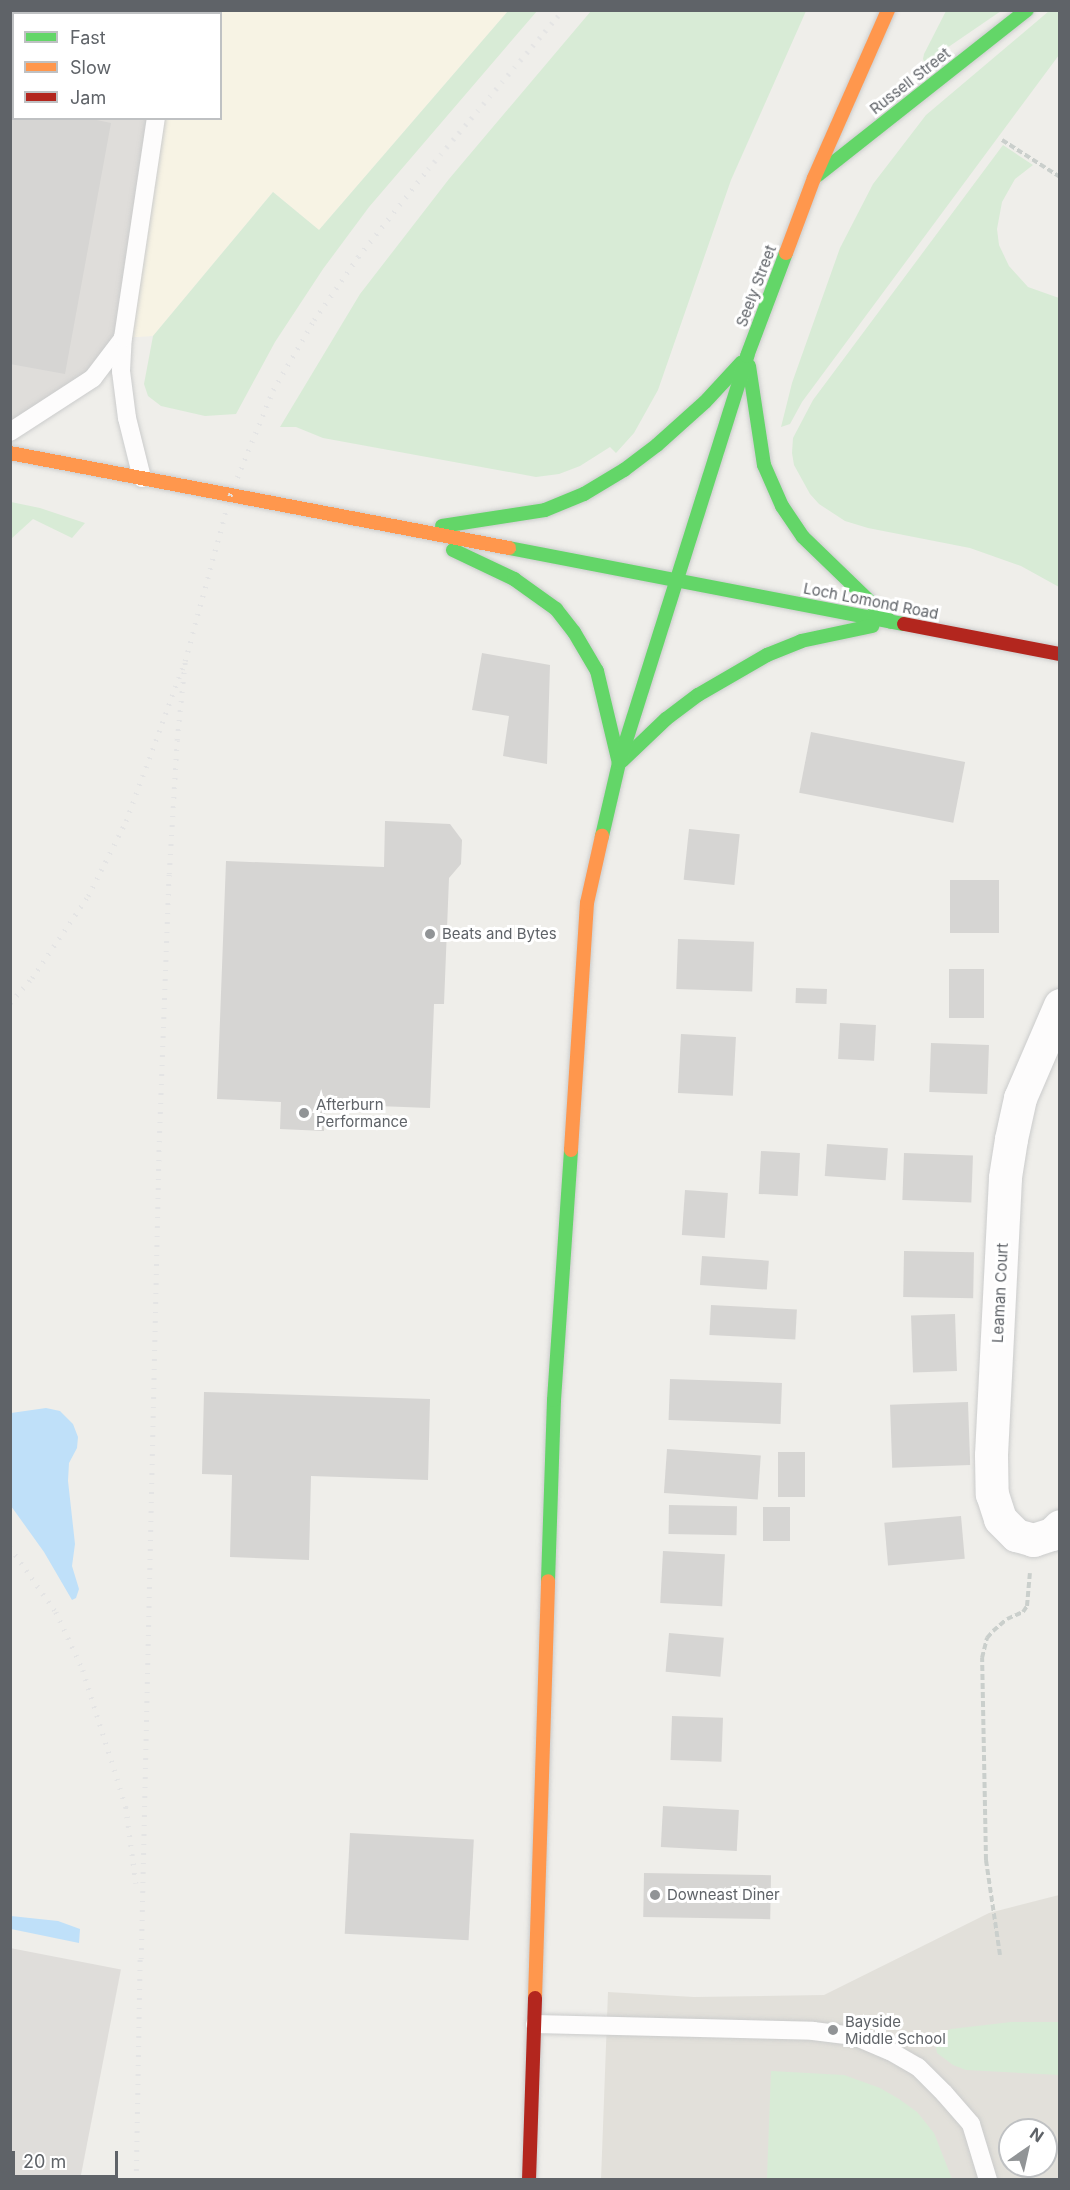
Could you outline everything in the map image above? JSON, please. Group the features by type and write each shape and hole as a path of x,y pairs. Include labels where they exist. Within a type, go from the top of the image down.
{"main road":[{"name":"Seely Street","path":"529,2180 554,1400 587,903 620,763 747,356 814,178 888,10"},
{"name":"Russell Street","path":"814,178 1027,10"},
{"path":"411,530 493,520 545,510 584,494 624,470 678,428 747,356"},
{"path":"747,356 764,465 782,506 803,537 891,622"},
{"path":"10,453 411,530 514,579 556,609 574,632 597,671 620,763 666,719 698,695 767,656 801,641 891,622"},
{"name":"Loch Lomond Road","path":"411,530 1059,654"}],"street":[{"name":"Leaman Court","path":"1046,1533 1016,1535 1000,1519 992,1494 992,1432 1005,1178 1011,1138 1020,1098 1059,1005"}],"lane":[{"path":"142,478 127,418 122,370 123,338 156,120"},
{"path":"10,432 93,378 123,338"},
{"path":"535,2024 813,2031 854,2036 890,2051 918,2067 944,2093 970,2124 988,2180"}],"path":[{"path":"1002,140 1059,177"},
{"path":"1000,1956 986,1860 982,1658 987,1638 993,1631 1007,1618 1023,1612 1027,1606 1046,1533"}],"shaded area":[{"path":"10,11 508,11 319,230 273,192 153,336 123,338 156,120 222,120 222,12 12,12 11,38"},
{"path":"10,38 12,38 12,120 156,120 123,338 106,364 10,432"},
{"name":"Bayside Middle School","path":"1059,1895 1059,2179 601,2180 608,1992 694,1997 824,1995 989,1913"},
{"path":"10,1948 121,1970 80,2180 10,2180"}],"green space":[{"path":"508,11 537,11 369,207 323,269 275,342 236,414 205,416 161,406 148,396 144,384 153,336 273,192 319,230"},
{"path":"591,11 806,11 731,180 658,390 634,433 616,453 610,447 580,466 559,474 536,477 323,438 296,427 280,427 360,294 449,179"},
{"path":"946,11 1001,11 925,63 924,54"},
{"path":"1049,11 1059,11 1059,55 802,402 790,424 781,427 792,383 840,248 873,184 926,115"},
{"path":"1003,145 1033,165 1015,179 1002,202 997,229 999,245 1009,266 1028,287 1059,298 1059,587 1021,566 970,548 868,528 845,521 819,504 810,494 794,465 792,453 793,438 813,400"},
{"path":"11,502 40,508 85,523 72,538 33,519 11,539"},
{"path":"1011,2022 1059,2022 1059,2075 966,2070 953,2065 937,2053 935,2039 941,2033 951,2029"},
{"path":"771,2071 844,2075 880,2088 899,2099 917,2112 934,2133 952,2179 767,2179"}],"water":[{"path":"46,1408 60,1411 73,1424 78,1437 77,1448 69,1463 68,1481 75,1544 72,1566 79,1589 76,1598 72,1600 44,1552 11,1506 11,1413"},
{"path":"11,1916 58,1921 80,1929 79,1943 11,1929"}],"building":[{"path":"10,104 12,104 12,120 97,120 111,123 65,374 10,364"},
{"path":"482,653 550,665 547,764 503,756 509,716 472,710"},
{"path":"811,732 965,762 953,823 799,793"},
{"path":"385,821 450,824 462,840 461,864 449,878 444,1004 434,1004 430,1108 325,1104 324,1131 280,1129 281,1102 217,1099 226,861 384,867"},
{"path":"689,829 740,834 734,885 684,880"},
{"path":"950,880 999,880 999,933 950,933"},
{"path":"678,939 754,942 752,992 676,989"},
{"path":"949,969 984,969 984,1018 949,1018"},
{"path":"796,988 827,989 826,1004 795,1003"},
{"path":"840,1023 876,1025 874,1061 838,1059"},
{"path":"681,1034 736,1037 733,1096 678,1093"},
{"path":"931,1043 989,1045 987,1094 929,1092"},
{"path":"827,1144 888,1148 886,1180 825,1176"},
{"path":"761,1151 800,1153 798,1196 759,1194"},
{"path":"904,1153 973,1155 971,1202 902,1200"},
{"path":"685,1190 728,1193 725,1238 682,1235"},
{"path":"904,1251 974,1252 973,1298 903,1297"},
{"path":"702,1256 769,1261 767,1290 700,1285"},
{"path":"711,1305 797,1310 795,1339 709,1335"},
{"path":"955,1314 957,1371 913,1373 911,1316"},
{"path":"670,1379 782,1383 781,1424 669,1420"},
{"path":"204,1392 430,1399 428,1480 311,1476 309,1560 230,1557 232,1475 202,1474"},
{"path":"968,1402 970,1465 892,1468 890,1405"},
{"path":"667,1449 761,1456 758,1499 664,1493"},
{"path":"778,1452 805,1452 805,1497 778,1497"},
{"path":"669,1505 737,1506 736,1535 668,1534"},
{"path":"763,1507 790,1507 790,1541 763,1541"},
{"path":"961,1516 965,1559 888,1566 884,1523"},
{"path":"663,1551 725,1554 722,1606 660,1603"},
{"path":"669,1633 724,1638 720,1677 666,1672"},
{"path":"672,1716 723,1718 721,1762 670,1760"},
{"path":"663,1806 739,1810 737,1851 661,1847"},
{"path":"350,1833 474,1839 469,1940 345,1934"},
{"path":"644,1873 771,1875 770,1919 643,1917"}],"railway":[{"path":"10,1003 32,978 88,896 126,821 185,661 230,495 273,390 314,320 358,257 428,169 563,10"},
{"path":"141,1959 159,1142 169,874 177,740 185,661"},
{"path":"10,1547 56,1612 83,1670 126,1807 136,1883"},
{"path":"136,2180 140,1952"}],"traffic: fast":[{"path":"818,175 1027,10"},
{"path":"602,836 619,763 747,356 786,253"},
{"path":"442,526 545,510 584,494 624,470 657,445 705,402 742,362"},
{"path":"749,366 764,465 782,506 803,537 891,622"},
{"path":"509,548 904,624"},
{"path":"453,550 514,579 556,609 574,632 597,671 619,763"},
{"path":"622,761 666,719 698,695 767,655 801,641 872,626"},
{"path":"548,1581 554,1400 571,1150"}],"traffic: slow":[{"path":"786,253 814,178 888,10"},
{"path":"10,453 509,548"},
{"path":"571,1150 587,903 602,836"},
{"path":"535,1998 548,1581"}],"traffic: jam":[{"path":"904,624 1060,654"},
{"path":"529,2180 535,1998"}],"place":[{"name":"Beats and Bytes","path":"430,934"},
{"name":"Afterburn Performance","path":"304,1113"},
{"name":"Downeast Diner","path":"655,1895"},
{"name":"Bayside Middle School","path":"833,2030"}]}
